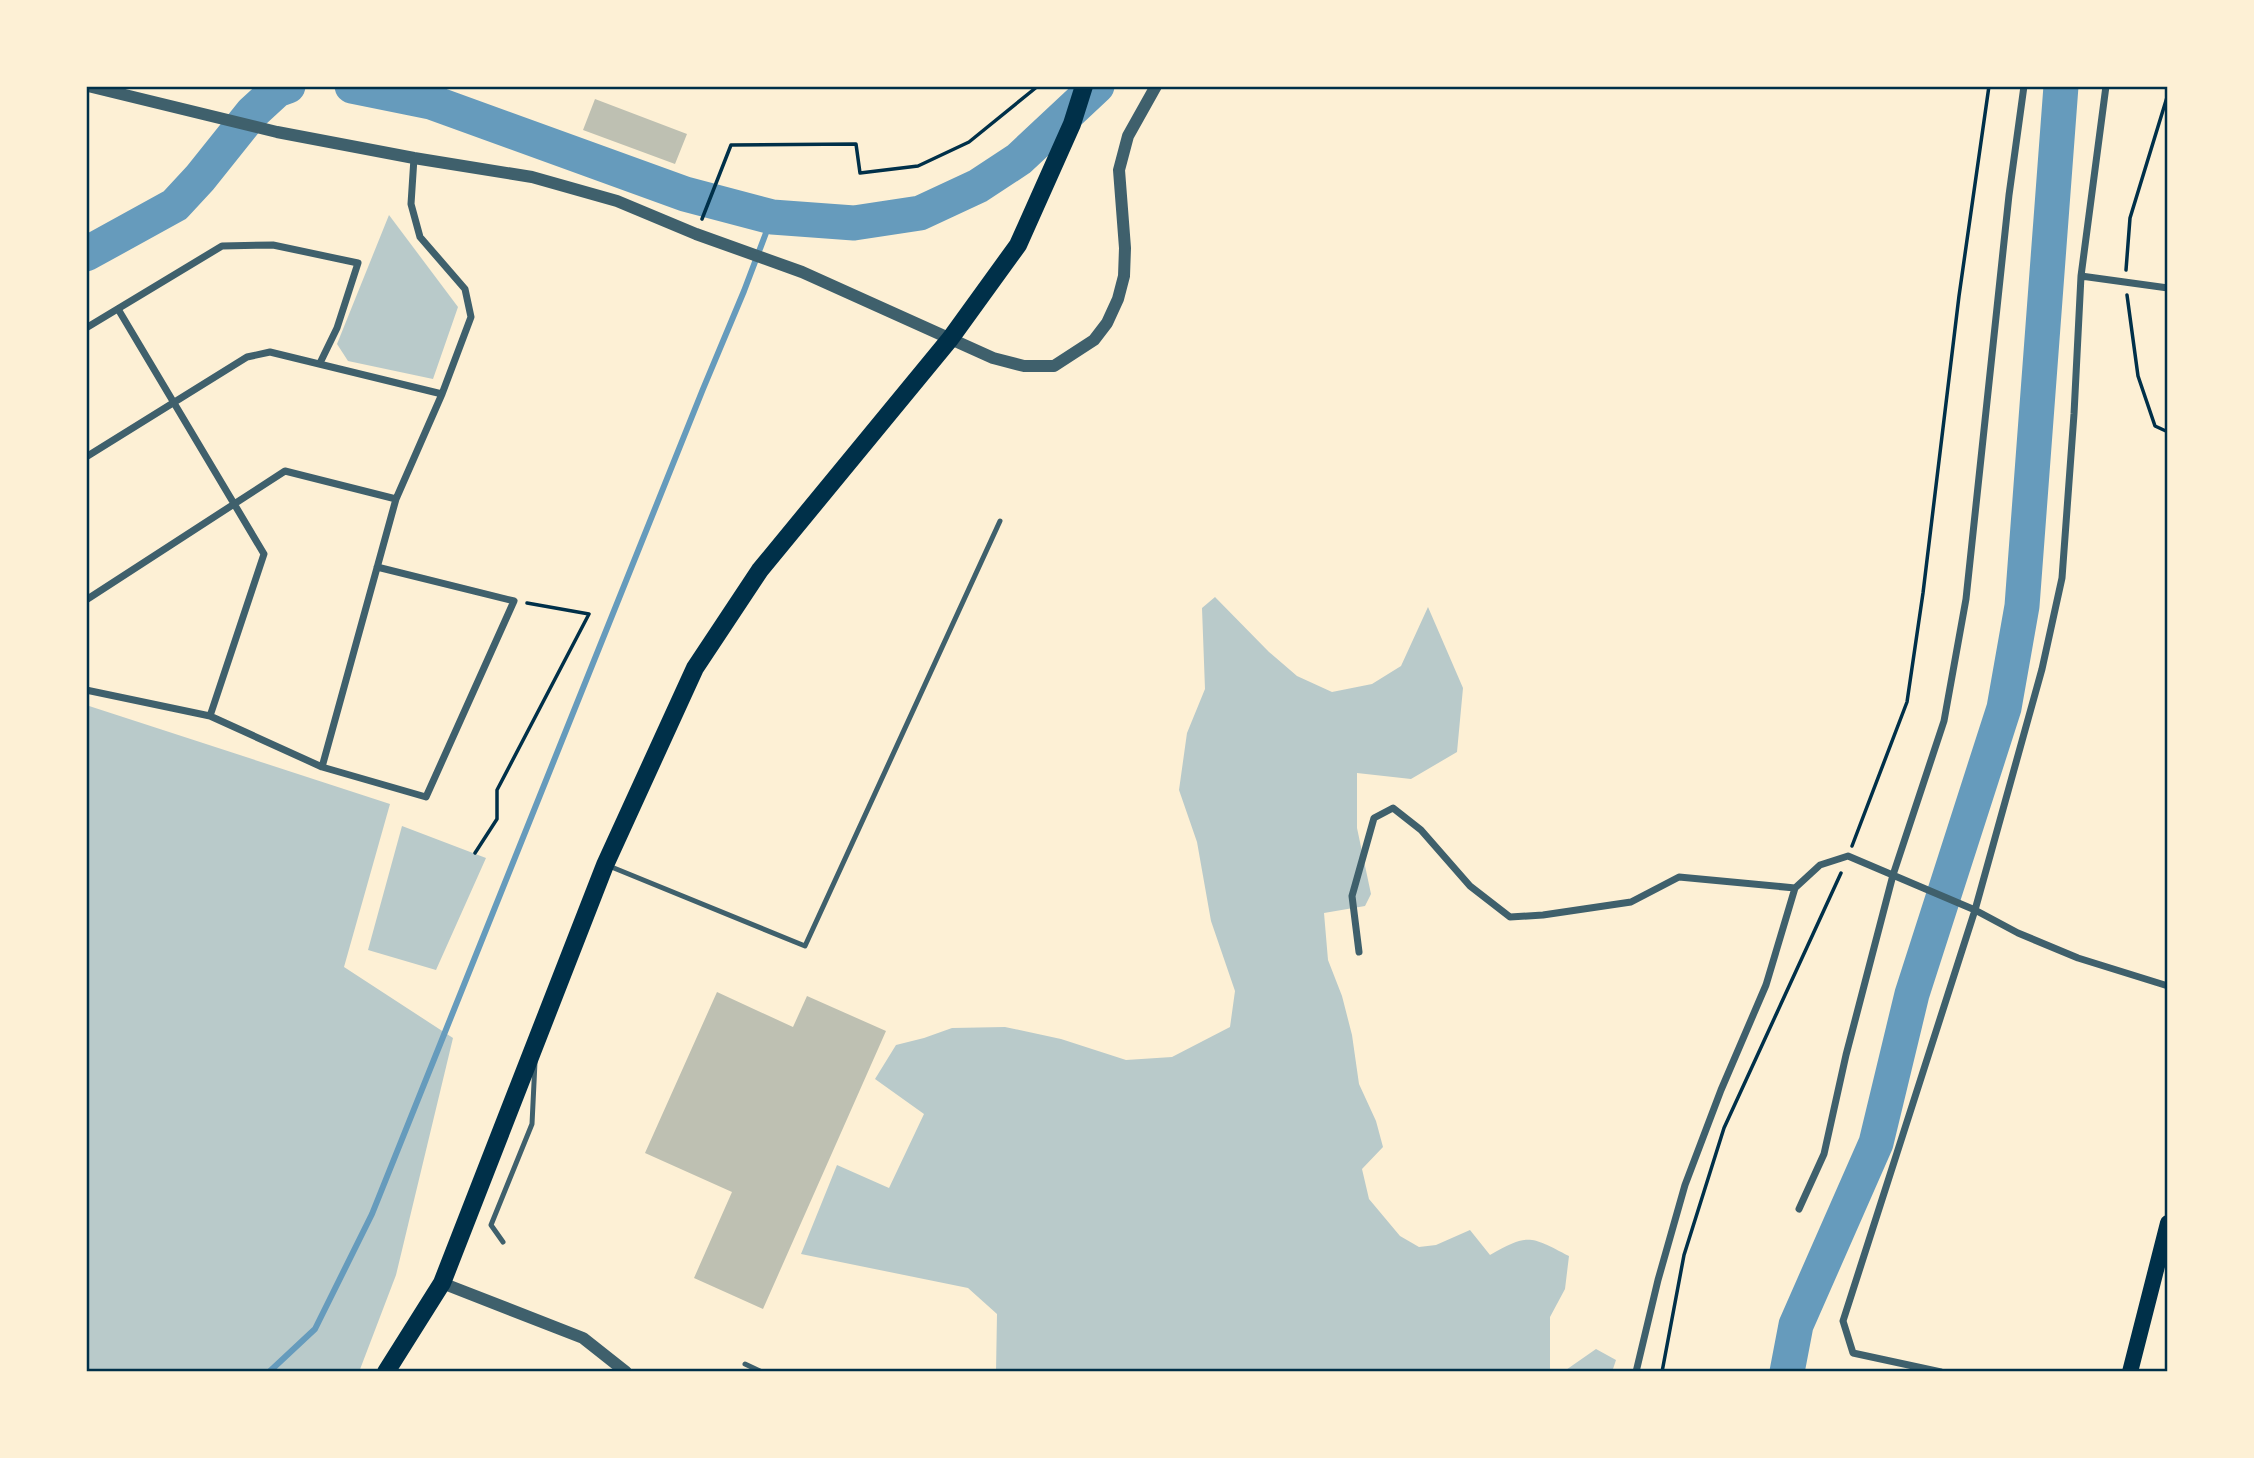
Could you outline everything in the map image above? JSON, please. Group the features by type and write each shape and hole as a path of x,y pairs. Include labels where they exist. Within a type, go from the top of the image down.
{"highway":[{"path":"386,1372 442,1283 605,865 695,668 760,570 950,340 1018,245 1072,124 1084,86"}],"main road":[{"path":"2130,1372 2168,1223"}],"street":[{"path":"88,86 277,132 533,177 617,201 802,272 993,358 1024,366 1054,366 1094,340 1107,323 1118,299 1124,276 1125,248 1119,170 1128,136 1156,86"},
{"path":"1798,1209 1824,1154 1846,1055 1893,874 1944,721 1966,598 2007,208 2024,86"},
{"path":"1941,1372 1853,1353 1843,1321 1975,910 2042,669 2062,578 2081,276 2106,86"},
{"path":"322,767 396,499 442,394 471,317 465,289 420,237 411,204 414,158"},
{"path":"86,328 222,246 273,245 358,263 337,328 320,363"},
{"path":"2081,276 2168,288"},
{"path":"118,309 264,554 210,716"},
{"path":"86,457 247,357 270,352 442,394"},
{"path":"86,600 285,471 396,499"},
{"path":"86,690 210,716 322,767 426,797 514,601 377,567"},
{"path":"1359,952 1352,896 1374,818 1393,808 1421,830 1470,886 1510,917 1631,902 1679,877 1796,888"},
{"path":"1636,1372 1685,1185 1721,1090 1766,985 1796,888 1820,865 1848,856 1975,910 2018,933 2078,958 2168,986"},
{"path":"442,1283 583,1338 626,1372"}],"lane":[{"path":"605,865 805,946 1000,521"},
{"path":"503,1242 491,1226 533,1124 536,1041"},
{"path":"745,1364 762,1372"}],"path":[{"path":"705,209 731,145 856,144 860,173 918,166 969,142 1038,86"},
{"path":"1662,1372 1684,1255 1724,1128 1848,856 1907,702 1989,86"},
{"path":"2168,94 2130,218 2125,282 2138,376 2155,426 2168,432"},
{"path":"475,853 497,819 497,790 589,614 514,601"}],"shaded area":[{"path":"389,215 458,307 433,379 348,361 337,344"},
{"path":"1215,597 1269,652 1297,676 1332,692 1372,684 1401,666 1428,607 1463,688 1457,752 1411,779 1357,773 1357,828 1371,894 1365,906 1324,913 1328,960 1342,996 1352,1035 1359,1084 1376,1121 1383,1147 1362,1169 1369,1199 1400,1236 1419,1247 1436,1245 1470,1230 1490,1255 1513,1243 1530,1240 1546,1244 1569,1256 1565,1289 1550,1317 1550,1372 996,1372 997,1314 968,1288 801,1254 837,1165 889,1188 924,1114 875,1079 896,1045 952,1028 1005,1027 1061,1039 1126,1060 1172,1057 1230,1027 1235,991 1211,921 1197,842 1179,790 1187,733 1205,689 1202,608"},
{"path":"86,705 390,804 344,967 453,1038 396,1275 359,1372 86,1372"},
{"path":"402,826 486,858 436,970 368,950"},
{"path":"1596,1349 1616,1360 1612,1372 1563,1372"}],"building":[{"path":"595,99 687,134 675,164 583,130"},
{"path":"717,992 793,1027 807,996 886,1031 763,1309 694,1278 732,1192 645,1153"}],"waterway":[{"path":"86,254 175,205 252,113 277,90 288,86"},
{"path":"352,86 431,102 685,194 772,217 854,223 920,213 978,186 1019,159 1097,86"},
{"path":"1787,1372 1796,1325 1876,1143 1912,994 2004,708 2022,606 2061,86"},
{"path":"269,1372 315,1329 372,1214 772,217"}]}
